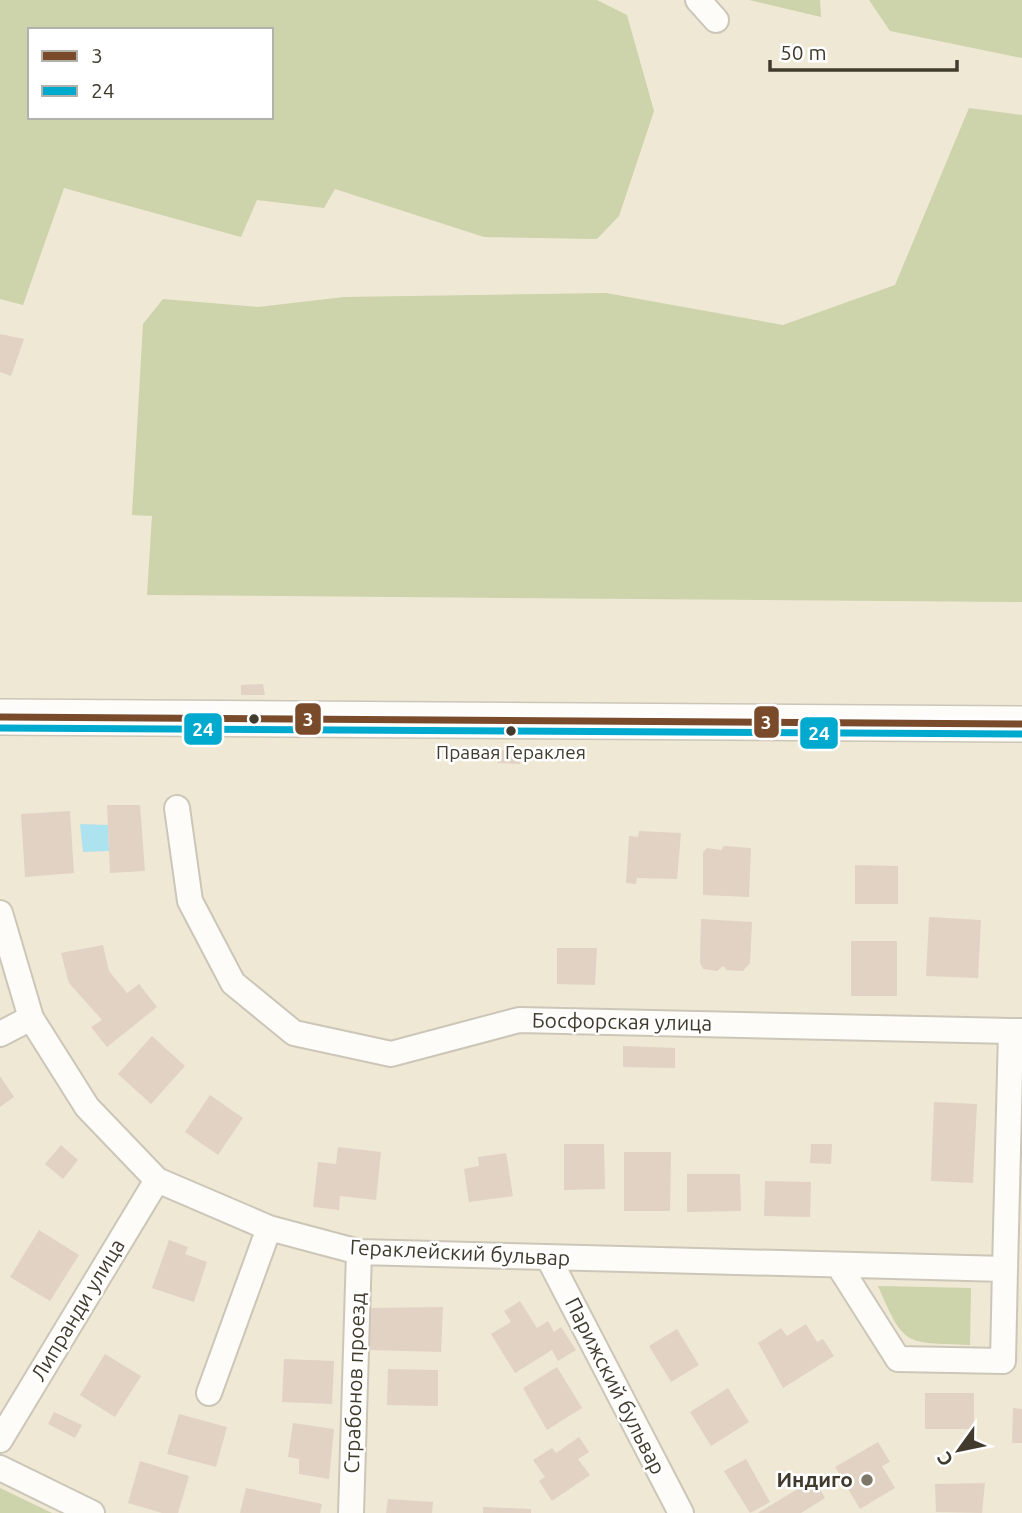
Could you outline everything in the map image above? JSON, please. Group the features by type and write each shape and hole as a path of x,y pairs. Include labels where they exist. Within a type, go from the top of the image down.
{"main road":[{"path":"0,717 1022,724"}],"street":[{"path":"698,0 716,20"},
{"name":"Босфорская улица","path":"177,808 191,901 227,972 233,983 294,1033 391,1054 519,1020 1017,1031 1005,1269"},
{"name":"Гераклейский бульвар","path":"0,913 31,1018 87,1108 157,1180 269,1228 359,1252 1005,1269"},
{"path":"0,1034 31,1018"},
{"name":"Липранди улица","path":"0,1440 157,1180"},
{"path":"209,1393 269,1228"},
{"name":"Страбонов проезд","path":"351,1513 359,1252"},
{"name":"Парижский бульвар","path":"549,1259 681,1513"},
{"path":"839,1265 898,1359 1003,1361 1005,1269"},
{"path":"0,1468 92,1513"}],"green space":[{"path":"0,0 597,0 627,15 654,111 619,216 597,239 484,237 335,189 324,208 257,200 241,237 64,188 23,305 0,299"},
{"path":"749,0 820,0 821,17"},
{"path":"869,0 1022,0 1022,58 890,31"},
{"path":"969,108 1022,115 1022,602 147,595 152,516 132,515 143,324 163,299 258,307 344,297 606,293 783,325 895,285"},
{"path":"878,1286 971,1288 970,1345 932,1343 909,1338 894,1321"},
{"path":"0,1488 52,1513 0,1513"}],"water":[{"path":"80,824 108,825 109,851 83,852"}],"building":[{"path":"0,334 24,339 11,376 0,372"},
{"path":"263,684 265,695 241,695 241,685"},
{"path":"497,750 520,751 520,764 497,763"},
{"path":"107,805 140,805 145,871 110,873"},
{"path":"70,811 74,873 25,877 21,814"},
{"path":"639,831 681,833 677,879 637,878 636,884 626,883 629,836 638,837"},
{"path":"724,846 751,848 749,897 703,895 703,852 707,848 721,850"},
{"path":"855,865 898,866 898,904 855,904"},
{"path":"929,917 981,920 978,978 926,976"},
{"path":"701,919 752,922 750,963 743,971 727,970 723,966 717,971 703,969 700,963"},
{"path":"851,941 897,941 897,996 851,996"},
{"path":"103,945 109,971 127,993 139,984 157,1007 107,1047 91,1027 102,1020 69,983 61,953"},
{"path":"557,948 597,948 595,985 557,984"},
{"path":"152,1036 185,1066 151,1104 118,1074"},
{"path":"623,1046 675,1048 675,1068 623,1067"},
{"path":"0,1076 14,1097 0,1107"},
{"path":"210,1095 243,1118 218,1155 185,1132"},
{"path":"934,1102 977,1104 973,1183 931,1181"},
{"path":"564,1144 604,1144 605,1189 564,1190"},
{"path":"811,1144 832,1144 831,1164 810,1163"},
{"path":"61,1145 78,1160 63,1179 45,1164"},
{"path":"338,1147 381,1152 376,1200 340,1196 339,1210 313,1207 318,1162 336,1164"},
{"path":"624,1152 671,1152 670,1211 624,1211"},
{"path":"506,1153 513,1196 469,1202 464,1169 479,1166 478,1157"},
{"path":"687,1174 740,1174 741,1211 687,1212"},
{"path":"765,1181 811,1182 810,1217 764,1216"},
{"path":"39,1230 79,1255 50,1301 10,1277"},
{"path":"169,1240 188,1247 185,1254 207,1262 194,1302 152,1288"},
{"path":"520,1301 537,1328 548,1321 554,1332 561,1327 576,1350 558,1361 552,1350 515,1373 491,1334 511,1322 504,1311"},
{"path":"443,1307 441,1352 370,1350 370,1308"},
{"path":"806,1324 817,1342 823,1339 834,1356 783,1388 758,1343 781,1328 787,1336"},
{"path":"677,1329 699,1365 671,1382 649,1346"},
{"path":"105,1354 141,1376 115,1417 80,1395"},
{"path":"284,1359 334,1361 332,1404 282,1402"},
{"path":"557,1367 582,1408 547,1430 523,1388"},
{"path":"388,1369 438,1370 438,1406 387,1405"},
{"path":"728,1388 749,1422 711,1446 690,1412"},
{"path":"925,1393 974,1393 974,1429 925,1429"},
{"path":"1013,1408 1022,1409 1022,1443 1012,1443"},
{"path":"54,1412 82,1425 75,1438 48,1424"},
{"path":"179,1414 227,1427 216,1467 167,1454"},
{"path":"293,1423 334,1429 329,1479 299,1474 299,1459 288,1457"},
{"path":"579,1437 589,1452 578,1459 590,1475 552,1501 539,1481 545,1477 533,1460 552,1448 556,1453"},
{"path":"878,1442 890,1462 882,1466 895,1488 860,1509 835,1467"},
{"path":"746,1459 770,1502 750,1513 724,1471"},
{"path":"140,1461 189,1476 178,1513 162,1513 128,1503"},
{"path":"814,1479 825,1498 801,1513 758,1513"},
{"path":"985,1483 982,1513 936,1512 935,1484"},
{"path":"246,1488 322,1504 320,1513 240,1513"},
{"path":"388,1499 433,1502 432,1513 386,1513"},
{"path":"483,1507 531,1509 531,1513 483,1513"}],"transit line":[{"name":"3","path":"0,717 1022,724"},
{"name":"24","path":"0,728 1022,734"}],"place":[{"name":"Правая Гераклея","path":"511,731"},
{"name":"Индиго","path":"867,1480"}]}
